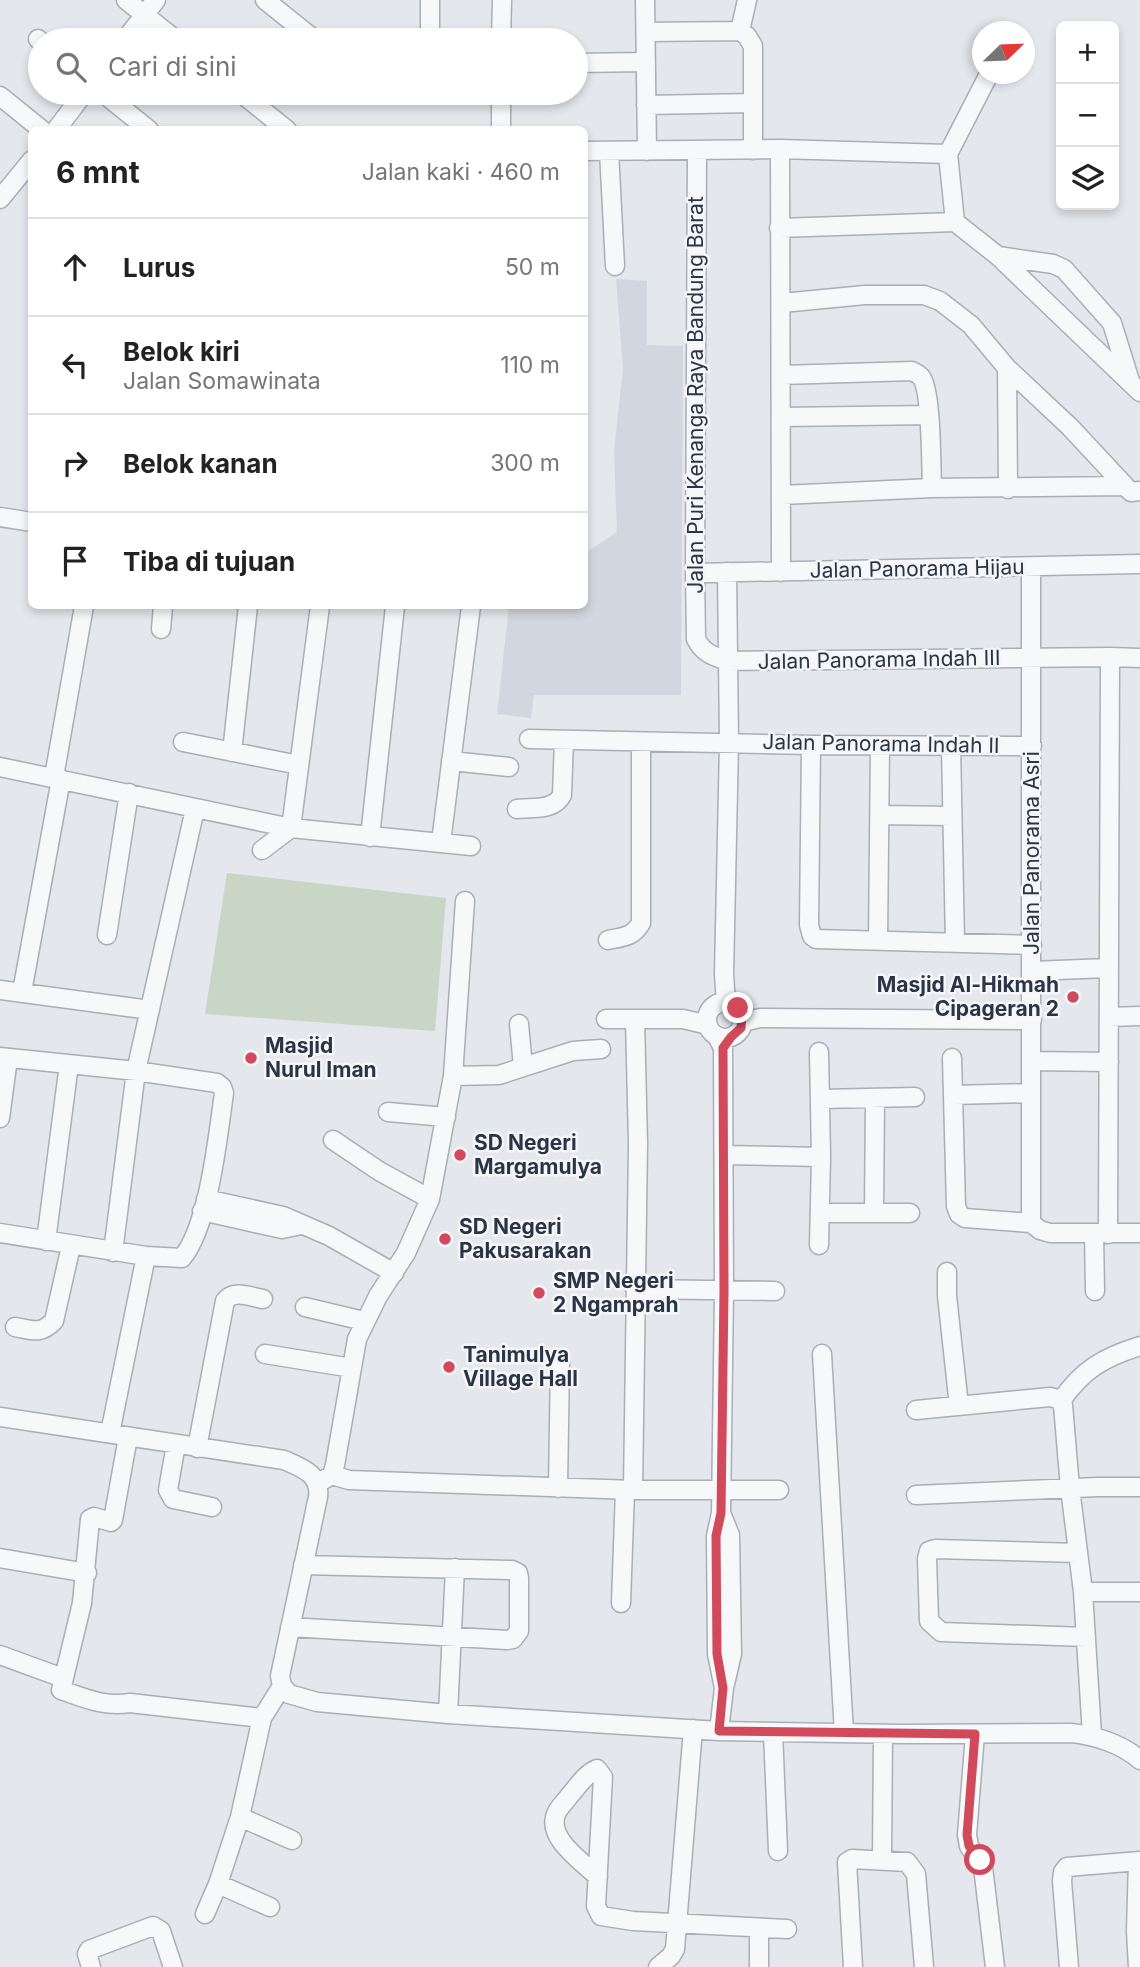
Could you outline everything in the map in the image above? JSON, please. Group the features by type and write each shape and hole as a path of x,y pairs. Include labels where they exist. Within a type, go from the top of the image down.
{"street":[{"path":"127,0 161,28"},
{"path":"134,28 156,0"},
{"path":"265,0 300,28"},
{"path":"430,0 430,28"},
{"path":"501,28 502,0"},
{"path":"645,0 647,151"},
{"path":"740,31 747,0"},
{"path":"646,32 740,31 747,36 754,46 753,150"},
{"path":"588,63 645,62"},
{"path":"955,222 948,154 984,84"},
{"path":"0,96 37,126"},
{"path":"646,104 753,103"},
{"path":"59,126 75,105"},
{"path":"118,105 144,126"},
{"path":"257,105 282,126"},
{"path":"501,105 501,126"},
{"path":"588,151 780,149 948,154"},
{"path":"780,149 781,572"},
{"name":"Jalan Puri Kenanga Raya Bandung Barat","path":"697,150 696,639 700,648 709,655 727,661"},
{"path":"609,151 615,266"},
{"path":"1,196 28,165"},
{"path":"779,228 955,222 998,256 1135,387"},
{"path":"998,256 1053,264 1064,269 1112,323 1135,387"},
{"path":"782,303 865,295 924,295 947,305 971,325 1007,368 1132,488"},
{"path":"1007,368 1008,489"},
{"path":"782,375 912,371 921,377 926,387 929,415 932,488"},
{"path":"782,417 929,415"},
{"path":"782,495 932,488 1132,488"},
{"path":"0,517 28,521"},
{"name":"Jalan Panorama Hijau","path":"695,573 1140,564"},
{"name":"Jalan Panorama Asri","path":"1031,567 1031,1223"},
{"path":"719,1731 723,1688 717,1654 716,1536 721,1513 725,1156 719,1023 724,975 729,743 727,572"},
{"path":"22,992 84,609"},
{"path":"161,629 163,609"},
{"path":"232,752 248,609"},
{"path":"262,850 291,828 320,609"},
{"path":"370,836 395,609"},
{"path":"440,842 471,609"},
{"path":"1094,1291 1101,1233 1109,1062 1110,656"},
{"name":"Jalan Panorama Indah III","path":"727,661 1110,656 1140,658"},
{"name":"Jalan Panorama Indah II","path":"529,739 880,746 1032,746"},
{"path":"517,809 554,805 559,801 562,795 564,740"},
{"path":"183,742 299,765"},
{"path":"608,940 630,936 641,923 642,742"},
{"path":"811,745 808,925 816,939 1032,945"},
{"path":"878,941 880,746"},
{"path":"951,746 954,943"},
{"path":"451,761 509,767"},
{"path":"0,767 291,828 471,846"},
{"path":"107,935 130,793"},
{"path":"113,1252 136,1071 195,809"},
{"path":"880,815 952,816"},
{"path":"465,901 453,1076 430,1199 421,1222 364,1321 357,1339 335,1465 325,1479 318,1497 303,1564 280,1676 282,1686 289,1694 317,1702 448,1714 719,1731 883,1734 1038,1732 1092,1735 1140,1760"},
{"path":"1032,971 1108,968"},
{"path":"0,990 150,1010"},
{"path":"719,1023 738,1008 747,1018 1032,1020"},
{"path":"1110,1017 1140,1016"},
{"path":"606,1019 683,1019 719,1023 737,1033 747,1018"},
{"path":"621,1603 629,1490 635,1289 638,1144 635,1019"},
{"path":"519,1024 523,1067"},
{"path":"453,1076 491,1076 573,1051 601,1049"},
{"path":"819,1052 819,1245"},
{"path":"0,1118 4,1057 217,1083 224,1093 204,1205 191,1248 182,1258 113,1252 0,1233"},
{"path":"953,1058 956,1206 959,1214 965,1218 1031,1223 1050,1233 1140,1233"},
{"path":"1032,1061 1109,1062"},
{"path":"46,1241 69,1064"},
{"path":"954,1094 1031,1093"},
{"path":"820,1099 915,1097"},
{"path":"874,1212 875,1098"},
{"path":"388,1112 446,1117"},
{"path":"333,1140 379,1171 430,1199"},
{"path":"725,1156 821,1157"},
{"path":"204,1205 282,1229 301,1225 329,1236 394,1273"},
{"path":"820,1213 910,1213"},
{"path":"15,1327 38,1331 46,1329 54,1321 71,1246"},
{"path":"146,1256 119,1435 113,1520 111,1522 94,1517 90,1519 87,1573 82,1603 61,1691 89,1701 262,1718"},
{"path":"947,1272 947,1296 959,1406"},
{"path":"635,1289 775,1291"},
{"path":"197,1448 225,1301 236,1294 263,1299"},
{"path":"305,1307 364,1321"},
{"path":"1061,1401 1074,1381 1094,1366 1114,1354 1140,1346"},
{"path":"265,1354 352,1368"},
{"path":"822,1354 844,1733"},
{"path":"558,1488 560,1362"},
{"path":"916,1410 1050,1397 1061,1401 1083,1592 1092,1735"},
{"path":"0,1417 284,1460 325,1479 629,1490 779,1490"},
{"path":"176,1444 167,1490 169,1495 173,1499 212,1507"},
{"path":"916,1495 1070,1488 1140,1488"},
{"path":"1078,1553 929,1551 929,1614 932,1625 941,1632 1086,1637"},
{"path":"0,1558 87,1573"},
{"path":"290,1627 507,1640 513,1639 519,1631 518,1573 512,1570 303,1564"},
{"path":"448,1714 455,1569"},
{"path":"1083,1592 1140,1592"},
{"path":"0,1655 63,1678"},
{"path":"205,1914 240,1817 262,1718 282,1686"},
{"path":"658,1967 675,1949 694,1729"},
{"path":"773,1732 778,1851"},
{"path":"882,1860 883,1734"},
{"path":"975,1734 967,1835 969,1846 983,1867 995,1967"},
{"path":"598,1877 563,1843 555,1832 554,1820 557,1812 589,1773 597,1769 603,1777 598,1877 596,1906 601,1916 634,1921 787,1929"},
{"path":"240,1817 292,1840"},
{"path":"853,1967 847,1862 852,1859 908,1862 914,1870 924,1967"},
{"path":"1069,1967 1062,1881 1064,1870 1068,1867 1139,1861 1136,1931 1138,1967"},
{"path":"218,1884 270,1907"},
{"path":"91,1967 87,1954 89,1950 150,1926 161,1931 173,1967"},
{"path":"759,1929 759,1967"}],"shaded area":[{"path":"616,279 647,281 647,345 683,346 681,695 534,695 531,718 497,714 509,609 588,609 588,551 617,532 614,451 623,369"}],"green space":[{"path":"227,873 446,898 435,1031 205,1014"}],"place":[{"name":"Masjid Al-Hikmah Cipageran 2","path":"1073,997"},
{"name":"Masjid Nurul Iman","path":"251,1058"},
{"name":"SD Negeri Margamulya","path":"460,1155"},
{"name":"SD Negeri Pakusarakan","path":"445,1239"},
{"name":"SMP Negeri 2 Ngamprah","path":"539,1293"},
{"name":"Tanimulya Village Hall","path":"449,1367"}],"route":[{"path":"738,1008 742,1014 741,1028 723,1048 725,1156 721,1513 716,1536 717,1654 723,1688 719,1731 975,1734 967,1835 969,1846 980,1860"}]}
